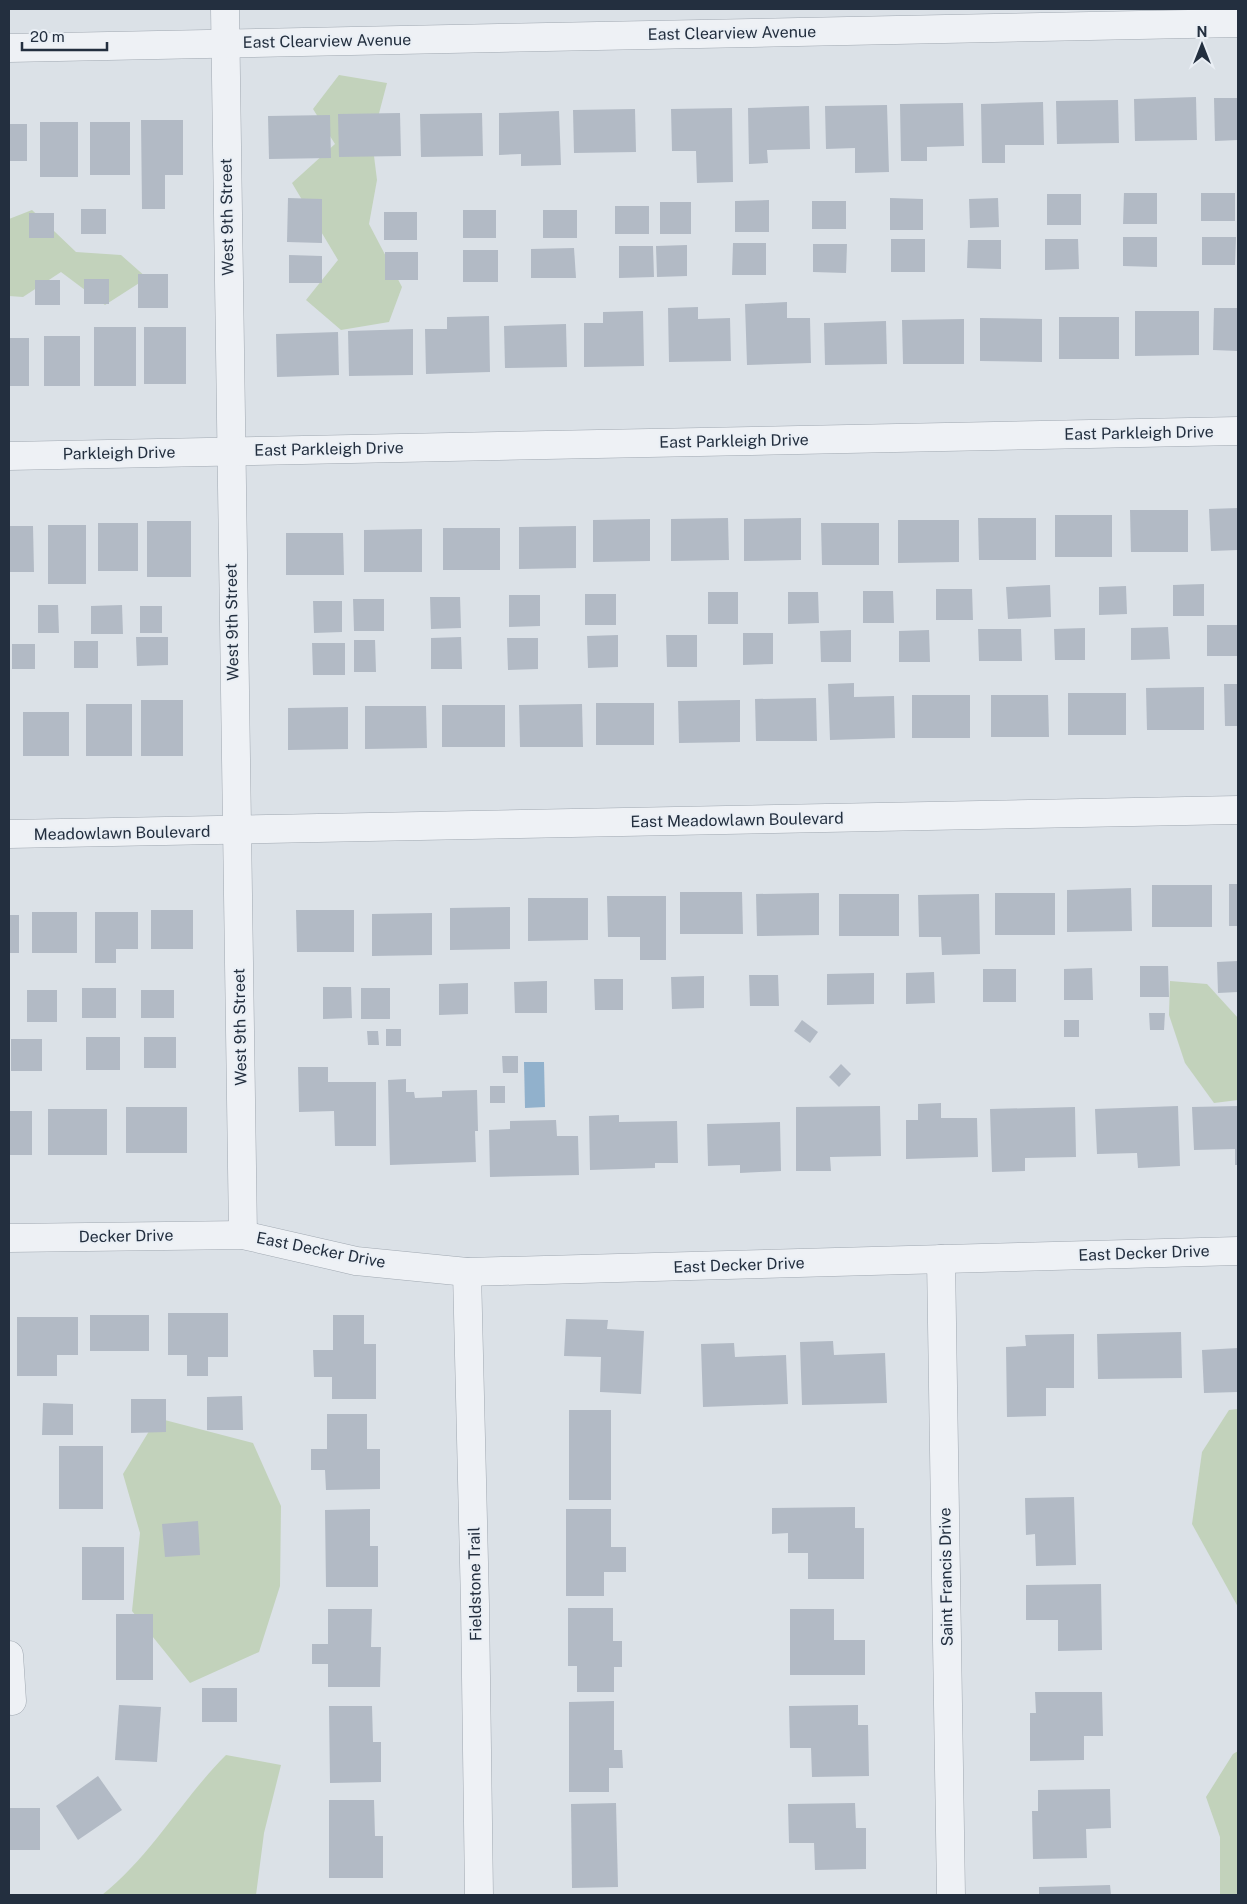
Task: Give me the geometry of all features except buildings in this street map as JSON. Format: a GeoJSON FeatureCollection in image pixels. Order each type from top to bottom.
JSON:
{"type":"FeatureCollection","features":[{"type":"Feature","properties":{"kind":"street","name":"West 9th Street"},"geometry":{"type":"LineString","coordinates":[[225,9],[242,1235]]}},
{"type":"Feature","properties":{"kind":"street","name":"East Clearview Avenue"},"geometry":{"type":"LineString","coordinates":[[9,48],[1238,23]]}},
{"type":"Feature","properties":{"kind":"street","name":"East Parkleigh Drive"},"geometry":{"type":"LineString","coordinates":[[230,451],[1238,431]]}},
{"type":"Feature","properties":{"kind":"street","name":"Parkleigh Drive"},"geometry":{"type":"LineString","coordinates":[[9,456],[230,451]]}},
{"type":"Feature","properties":{"kind":"street","name":"East Meadowlawn Boulevard"},"geometry":{"type":"LineString","coordinates":[[235,831],[1238,810]]}},
{"type":"Feature","properties":{"kind":"street","name":"Meadowlawn Boulevard"},"geometry":{"type":"LineString","coordinates":[[9,834],[235,831]]}},
{"type":"Feature","properties":{"kind":"street","name":"Decker Drive"},"geometry":{"type":"LineString","coordinates":[[9,1238],[242,1235]]}},
{"type":"Feature","properties":{"kind":"street","name":"East Decker Drive"},"geometry":{"type":"LineString","coordinates":[[242,1235],[356,1261],[467,1272],[1238,1251]]}},
{"type":"Feature","properties":{"kind":"street","name":"Saint Francis Drive"},"geometry":{"type":"LineString","coordinates":[[941,1259],[951,1895]]}},
{"type":"Feature","properties":{"kind":"street","name":"Fieldstone Trail"},"geometry":{"type":"LineString","coordinates":[[467,1272],[479,1895]]}},
{"type":"Feature","properties":{"kind":"street"},"geometry":{"type":"LineString","coordinates":[[9,1655],[12,1701]]}},
{"type":"Feature","properties":{"kind":"green space"},"geometry":{"type":"Polygon","coordinates":[[[339,75],[387,83],[372,140],[377,180],[369,224],[402,287],[389,322],[341,330],[306,300],[338,260],[292,183],[335,144],[313,109],[339,75]]]}},
{"type":"Feature","properties":{"kind":"green space"},"geometry":{"type":"Polygon","coordinates":[[[32,210],[76,252],[121,255],[147,278],[105,305],[61,272],[23,297],[9,296],[9,219],[32,210]]]}},
{"type":"Feature","properties":{"kind":"green space"},"geometry":{"type":"Polygon","coordinates":[[[1170,981],[1207,984],[1238,1018],[1238,1100],[1214,1103],[1185,1063],[1169,1015],[1170,981]]]}},
{"type":"Feature","properties":{"kind":"green space"},"geometry":{"type":"Polygon","coordinates":[[[1238,1409],[1238,1607],[1192,1524],[1202,1452],[1229,1410],[1238,1409]]]}},
{"type":"Feature","properties":{"kind":"green space"},"geometry":{"type":"Polygon","coordinates":[[[157,1418],[253,1443],[281,1506],[280,1586],[259,1652],[190,1683],[132,1611],[140,1533],[123,1474],[157,1418]]]}},
{"type":"Feature","properties":{"kind":"green space"},"geometry":{"type":"Polygon","coordinates":[[[1238,1751],[1238,1894],[1220,1895],[1220,1837],[1206,1797],[1233,1754],[1238,1751]]]}},
{"type":"Feature","properties":{"kind":"green space"},"geometry":{"type":"Polygon","coordinates":[[[226,1755],[281,1765],[264,1833],[256,1895],[102,1895],[136,1863],[226,1755]]]}},
{"type":"Feature","properties":{"kind":"water"},"geometry":{"type":"Polygon","coordinates":[[[524,1062],[544,1062],[545,1107],[525,1108],[524,1062]]]}}]}
